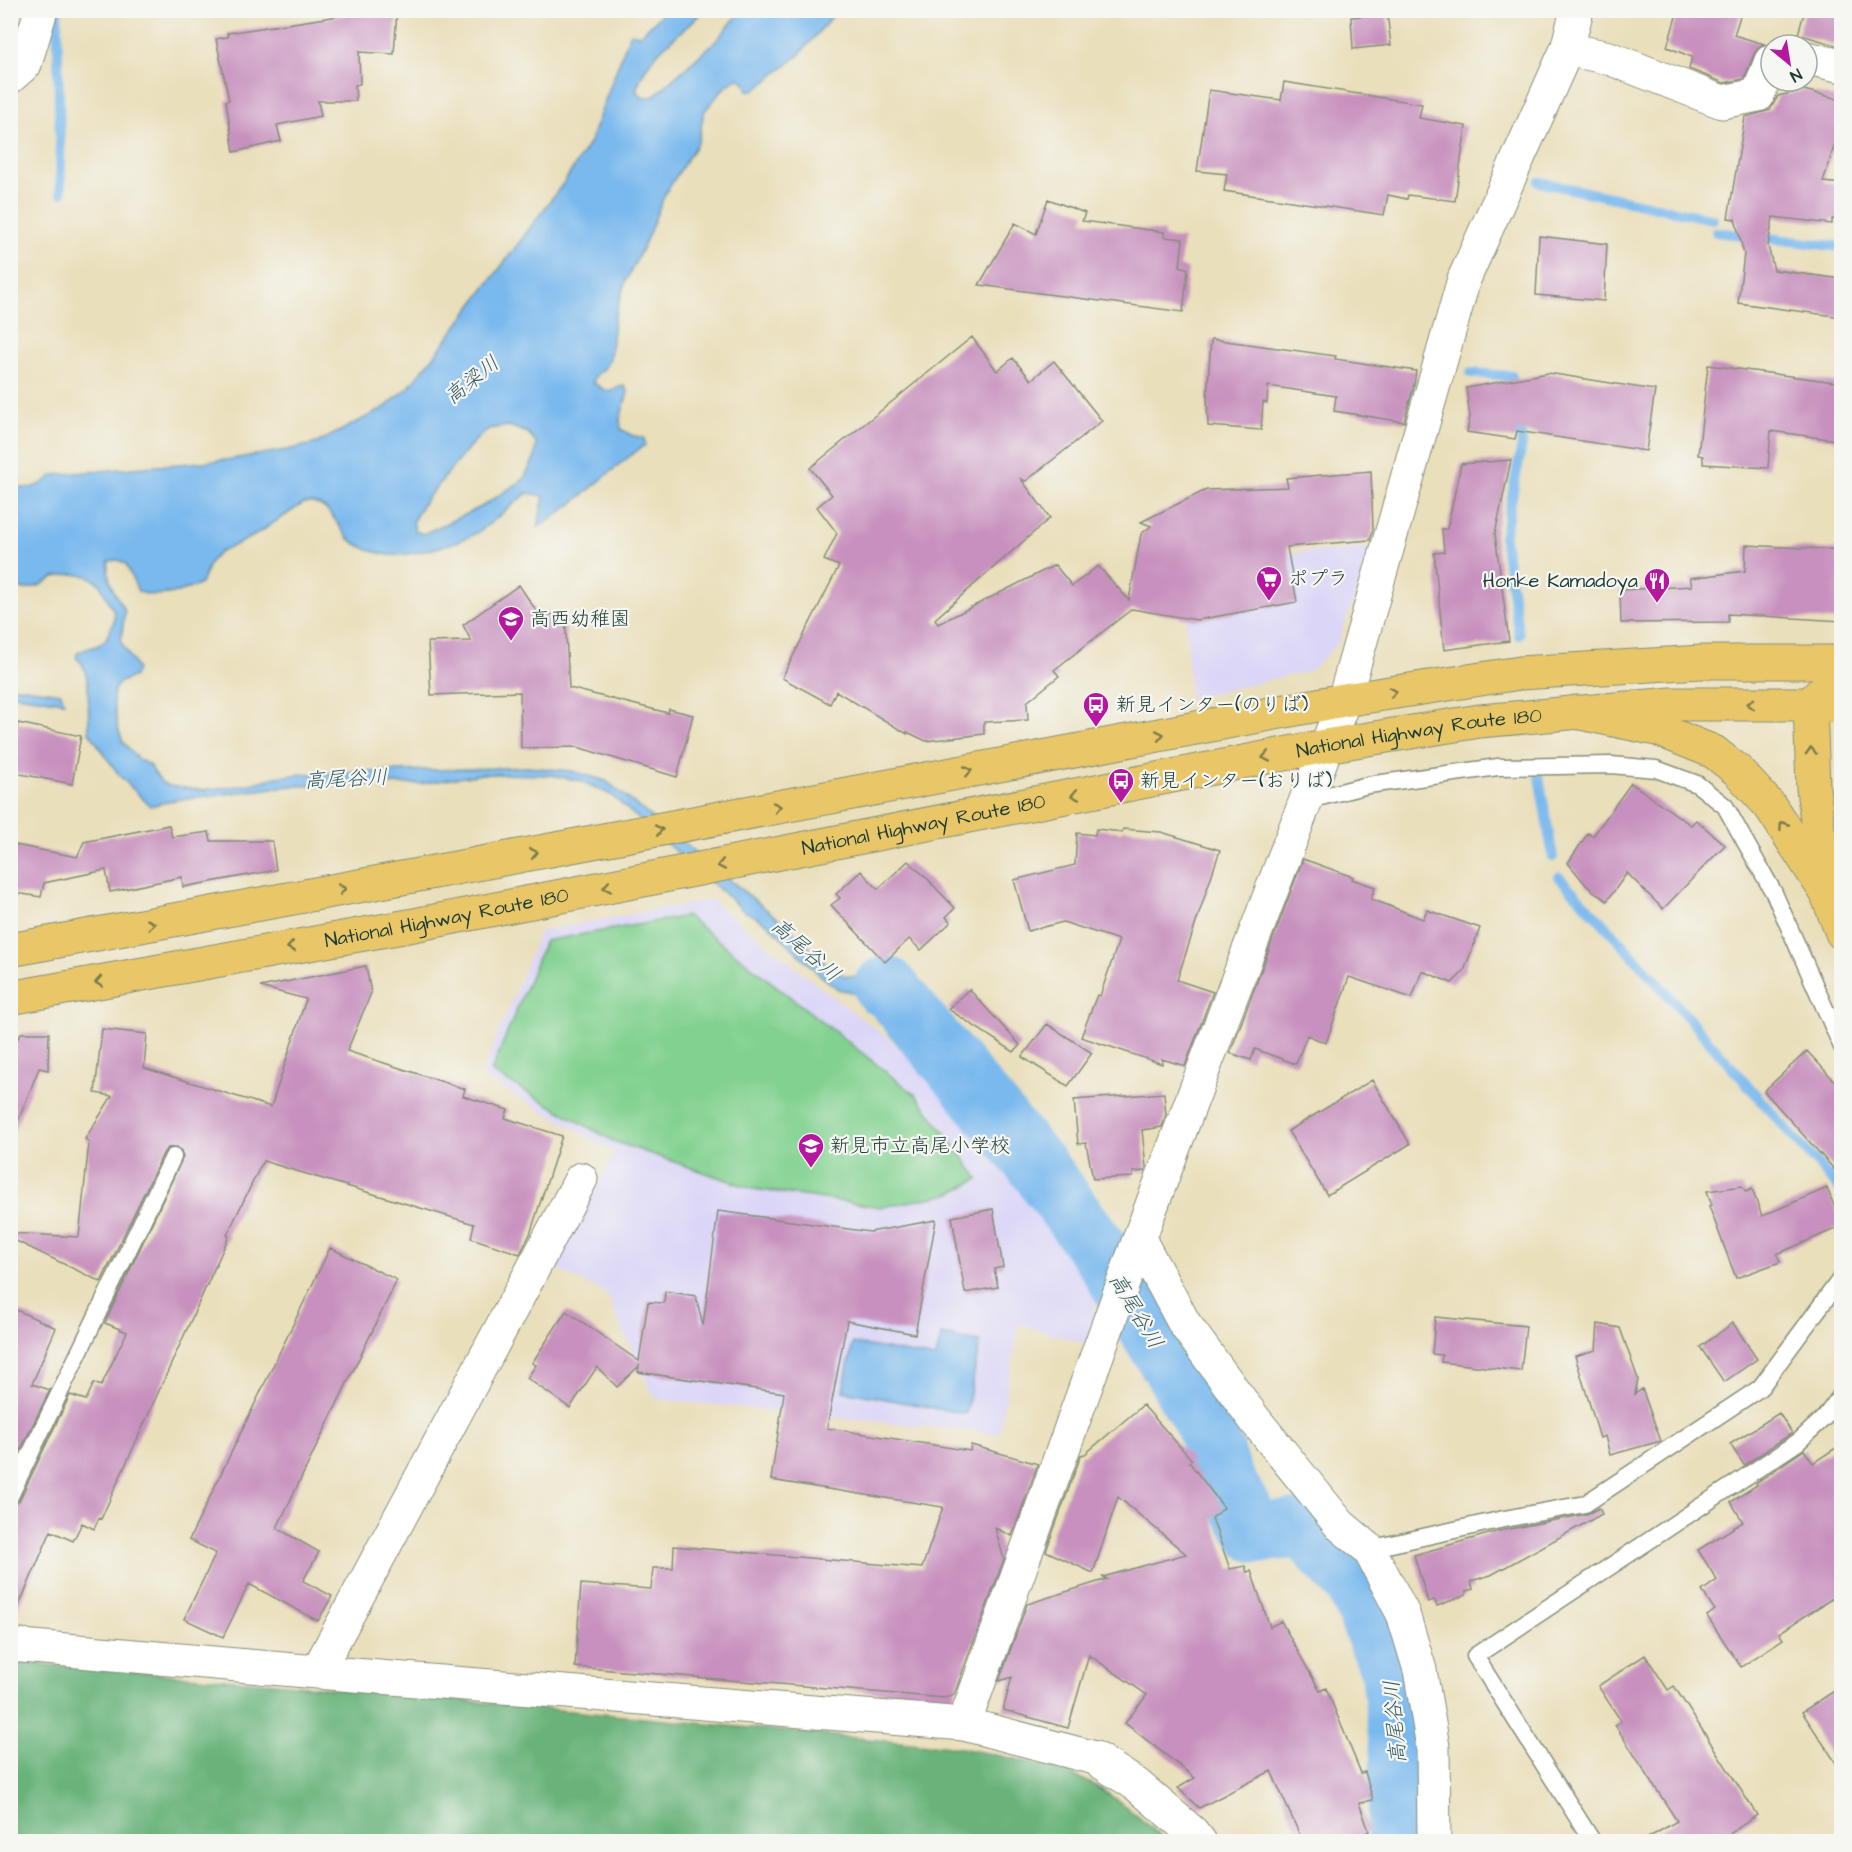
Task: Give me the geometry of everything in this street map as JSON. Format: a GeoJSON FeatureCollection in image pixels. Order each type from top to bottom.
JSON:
{"type":"FeatureCollection","features":[{"type":"Feature","properties":{"kind":"highway"},"geometry":{"type":"LineString","coordinates":[[10,950],[1344,700],[1520,673],[1701,662],[1842,662]]}},
{"type":"Feature","properties":{"kind":"highway"},"geometry":{"type":"LineString","coordinates":[[1826,892],[1813,788],[1810,704],[1842,672]]}},
{"type":"Feature","properties":{"kind":"highway","name":"National Highway Route 180"},"geometry":{"type":"LineString","coordinates":[[10,998],[414,925],[1325,746],[1480,721],[1672,704],[1842,706]]}},
{"type":"Feature","properties":{"kind":"highway"},"geometry":{"type":"LineString","coordinates":[[1576,712],[1657,729],[1714,752],[1738,771],[1770,806],[1826,892],[1842,933]]}},
{"type":"Feature","properties":{"kind":"street"},"geometry":{"type":"LineString","coordinates":[[10,77],[25,64],[41,10]]}},
{"type":"Feature","properties":{"kind":"street"},"geometry":{"type":"LineString","coordinates":[[964,1724],[1135,1251],[1344,700],[1464,279],[1567,49],[1577,10]]}},
{"type":"Feature","properties":{"kind":"street"},"geometry":{"type":"LineString","coordinates":[[1567,49],[1609,58],[1722,102],[1758,95],[1759,92]]}},
{"type":"Feature","properties":{"kind":"street"},"geometry":{"type":"LineString","coordinates":[[1819,61],[1842,66]]}},
{"type":"Feature","properties":{"kind":"street"},"geometry":{"type":"LineString","coordinates":[[317,1672],[580,1179]]}},
{"type":"Feature","properties":{"kind":"street"},"geometry":{"type":"LineString","coordinates":[[1135,1251],[1255,1420],[1340,1525],[1369,1549],[1403,1614],[1420,1670],[1433,1747],[1434,1842]]}},
{"type":"Feature","properties":{"kind":"street"},"geometry":{"type":"LineString","coordinates":[[10,1645],[964,1724],[1095,1758],[1137,1785],[1192,1832],[1200,1842]]}},
{"type":"Feature","properties":{"kind":"lane"},"geometry":{"type":"LineString","coordinates":[[1304,801],[1368,785],[1498,767],[1611,765],[1656,769],[1697,784],[1725,806],[1774,893],[1842,1047]]}},
{"type":"Feature","properties":{"kind":"lane"},"geometry":{"type":"LineString","coordinates":[[10,1496],[173,1157]]}},
{"type":"Feature","properties":{"kind":"lane"},"geometry":{"type":"LineString","coordinates":[[1369,1549],[1504,1519],[1586,1504],[1760,1388],[1842,1277]]}},
{"type":"Feature","properties":{"kind":"lane"},"geometry":{"type":"LineString","coordinates":[[1593,1842],[1475,1656],[1798,1442],[1825,1417],[1842,1394]]}},
{"type":"Feature","properties":{"kind":"shaded area","name":"ポプラ"},"geometry":{"type":"Polygon","coordinates":[[[1373,548],[1337,645],[1310,671],[1190,698],[1183,559],[1373,548]]]}},
{"type":"Feature","properties":{"kind":"shaded area","name":"新見市立高尾小学校"},"geometry":{"type":"Polygon","coordinates":[[[711,900],[893,1042],[1032,1187],[1101,1284],[1086,1344],[1019,1324],[999,1434],[656,1399],[606,1293],[555,1268],[615,1152],[481,1076],[540,931],[711,900]]]}},
{"type":"Feature","properties":{"kind":"green space"},"geometry":{"type":"Polygon","coordinates":[[[687,916],[917,1096],[979,1179],[949,1194],[882,1207],[753,1189],[613,1141],[491,1072],[545,941],[687,916]]]}},
{"type":"Feature","properties":{"kind":"green space"},"geometry":{"type":"Polygon","coordinates":[[[10,1662],[285,1684],[962,1748],[1045,1766],[1077,1777],[1112,1797],[1166,1841],[11,1841],[10,1662]]]}},
{"type":"Feature","properties":{"kind":"water","name":"高梁川"},"geometry":{"type":"Polygon","coordinates":[[[665,11],[703,11],[649,64],[636,90],[641,97],[646,98],[654,96],[717,40],[741,11],[837,11],[798,56],[754,91],[748,90],[744,81],[737,78],[722,90],[704,112],[698,142],[665,194],[645,243],[625,283],[614,319],[610,359],[603,370],[596,375],[593,383],[607,391],[624,386],[628,392],[620,419],[621,429],[631,435],[644,438],[645,445],[566,508],[538,527],[544,496],[528,493],[473,535],[423,551],[389,555],[371,551],[353,542],[324,508],[318,504],[304,503],[252,537],[220,552],[210,562],[201,584],[186,590],[161,595],[145,594],[138,591],[126,564],[118,560],[109,561],[110,581],[125,610],[121,642],[137,669],[134,676],[119,683],[114,690],[113,700],[118,728],[123,742],[138,759],[149,765],[161,782],[169,786],[203,790],[247,785],[276,777],[303,774],[528,767],[572,771],[606,781],[791,929],[833,971],[846,976],[865,977],[888,974],[942,1037],[928,1057],[889,1004],[876,997],[838,989],[820,975],[767,923],[744,911],[611,795],[581,781],[551,775],[483,774],[420,784],[291,786],[175,800],[150,806],[119,775],[89,732],[88,682],[83,665],[76,657],[78,652],[99,645],[106,639],[114,621],[114,612],[100,584],[88,576],[72,574],[54,577],[41,585],[28,589],[11,589],[10,486],[33,487],[53,475],[225,460],[317,443],[384,408],[408,388],[565,181],[589,144],[630,33],[640,35],[665,11]],[[509,426],[488,429],[471,445],[424,502],[413,521],[415,531],[423,534],[481,507],[523,480],[535,457],[536,443],[528,433],[509,426]]]}},
{"type":"Feature","properties":{"kind":"water"},"geometry":{"type":"Polygon","coordinates":[[[10,686],[61,693],[64,702],[11,694],[10,686]]]}},
{"type":"Feature","properties":{"kind":"water"},"geometry":{"type":"Polygon","coordinates":[[[941,1335],[980,1342],[966,1414],[843,1391],[853,1343],[936,1358],[941,1335]]]}},
{"type":"Feature","properties":{"kind":"building"},"geometry":{"type":"Polygon","coordinates":[[[345,10],[397,10],[394,54],[359,52],[360,84],[355,85],[356,101],[318,101],[321,116],[277,125],[281,141],[234,152],[226,101],[229,100],[216,39],[228,37],[227,33],[345,15],[345,10]]]}},
{"type":"Feature","properties":{"kind":"building"},"geometry":{"type":"Polygon","coordinates":[[[1678,10],[1742,10],[1734,35],[1759,42],[1744,79],[1724,83],[1689,69],[1692,57],[1667,47],[1678,10]]]}},
{"type":"Feature","properties":{"kind":"building"},"geometry":{"type":"Polygon","coordinates":[[[1805,10],[1842,10],[1842,47],[1819,40],[1819,33],[1798,33],[1805,10]]]}},
{"type":"Feature","properties":{"kind":"building"},"geometry":{"type":"Polygon","coordinates":[[[1387,13],[1391,45],[1353,49],[1351,17],[1387,13]]]}},
{"type":"Feature","properties":{"kind":"building"},"geometry":{"type":"Polygon","coordinates":[[[1284,82],[1422,104],[1419,118],[1466,126],[1455,201],[1408,195],[1407,199],[1388,195],[1384,215],[1224,191],[1227,174],[1197,171],[1209,90],[1281,100],[1284,82]]]}},
{"type":"Feature","properties":{"kind":"building"},"geometry":{"type":"Polygon","coordinates":[[[1791,93],[1815,93],[1842,100],[1842,121],[1823,182],[1842,184],[1842,220],[1832,219],[1832,224],[1773,217],[1768,246],[1774,270],[1842,279],[1842,317],[1738,303],[1744,254],[1735,219],[1728,218],[1745,117],[1770,110],[1778,96],[1791,93]]]}},
{"type":"Feature","properties":{"kind":"building"},"geometry":{"type":"Polygon","coordinates":[[[1048,199],[1085,213],[1082,221],[1164,232],[1164,237],[1183,239],[1180,266],[1188,269],[1183,312],[979,285],[1015,223],[1036,234],[1048,199]]]}},
{"type":"Feature","properties":{"kind":"building"},"geometry":{"type":"Polygon","coordinates":[[[1539,236],[1607,244],[1604,301],[1536,295],[1539,236]]]}},
{"type":"Feature","properties":{"kind":"building"},"geometry":{"type":"Polygon","coordinates":[[[972,337],[997,371],[1013,358],[1031,380],[1054,361],[1102,421],[1026,481],[1021,479],[1050,518],[935,619],[938,624],[1055,565],[1072,586],[1098,566],[1129,600],[1141,534],[1151,526],[1141,522],[1206,490],[1288,487],[1286,478],[1371,471],[1373,529],[1370,540],[1287,547],[1297,602],[1197,620],[1132,609],[1054,670],[1059,676],[1027,702],[1028,720],[984,722],[984,734],[926,741],[907,732],[907,734],[836,691],[830,704],[782,678],[839,566],[824,560],[837,533],[817,507],[832,495],[810,468],[972,337]]]}},
{"type":"Feature","properties":{"kind":"building"},"geometry":{"type":"Polygon","coordinates":[[[1211,339],[1336,356],[1335,359],[1416,371],[1404,422],[1334,411],[1336,396],[1268,386],[1267,403],[1263,402],[1261,430],[1208,426],[1207,398],[1211,339]]]}},
{"type":"Feature","properties":{"kind":"building"},"geometry":{"type":"Polygon","coordinates":[[[1708,365],[1842,383],[1842,441],[1771,431],[1768,468],[1703,464],[1703,456],[1698,455],[1708,365]]]}},
{"type":"Feature","properties":{"kind":"building"},"geometry":{"type":"Polygon","coordinates":[[[1548,373],[1655,390],[1646,451],[1517,431],[1515,439],[1467,432],[1470,417],[1466,388],[1548,373]]]}},
{"type":"Feature","properties":{"kind":"building"},"geometry":{"type":"Polygon","coordinates":[[[1511,460],[1495,534],[1509,641],[1444,650],[1434,553],[1444,552],[1442,529],[1447,529],[1461,464],[1511,460]]]}},
{"type":"Feature","properties":{"kind":"building"},"geometry":{"type":"Polygon","coordinates":[[[1746,545],[1842,550],[1842,621],[1728,614],[1728,622],[1621,623],[1620,590],[1692,586],[1690,578],[1745,571],[1746,545]]]}},
{"type":"Feature","properties":{"kind":"building"},"geometry":{"type":"Polygon","coordinates":[[[519,585],[539,615],[565,614],[569,688],[668,713],[669,709],[693,715],[677,777],[577,747],[521,748],[520,692],[431,695],[428,642],[471,641],[463,625],[519,585]]]}},
{"type":"Feature","properties":{"kind":"building"},"geometry":{"type":"Polygon","coordinates":[[[18,723],[81,736],[72,784],[10,772],[18,723]]]}},
{"type":"Feature","properties":{"kind":"building"},"geometry":{"type":"Polygon","coordinates":[[[1631,783],[1691,825],[1696,820],[1725,845],[1663,909],[1627,873],[1607,901],[1587,886],[1568,863],[1588,833],[1593,836],[1631,783]]]}},
{"type":"Feature","properties":{"kind":"building"},"geometry":{"type":"Polygon","coordinates":[[[169,825],[172,837],[209,832],[211,841],[272,841],[276,870],[183,887],[182,877],[110,892],[106,870],[44,883],[41,897],[10,892],[10,844],[77,857],[84,842],[169,825]]]}},
{"type":"Feature","properties":{"kind":"building"},"geometry":{"type":"Polygon","coordinates":[[[1096,829],[1161,832],[1220,850],[1177,980],[1213,992],[1185,1066],[1162,1059],[1162,1064],[1081,1037],[1097,995],[1100,996],[1119,940],[1063,922],[1028,931],[1014,880],[1075,865],[1077,833],[1095,835],[1096,829]]]}},
{"type":"Feature","properties":{"kind":"building"},"geometry":{"type":"Polygon","coordinates":[[[1303,859],[1375,887],[1371,899],[1423,919],[1427,910],[1480,928],[1464,971],[1452,983],[1422,971],[1412,998],[1349,977],[1326,1043],[1307,1035],[1296,1064],[1255,1049],[1251,1060],[1230,1053],[1303,859]]]}},
{"type":"Feature","properties":{"kind":"building"},"geometry":{"type":"Polygon","coordinates":[[[908,861],[955,908],[946,917],[951,922],[921,950],[909,939],[885,962],[831,905],[840,898],[836,894],[861,871],[878,889],[908,861]]]}},
{"type":"Feature","properties":{"kind":"building"},"geometry":{"type":"Polygon","coordinates":[[[366,966],[371,993],[347,1051],[465,1089],[463,1096],[508,1110],[505,1118],[562,1136],[530,1234],[520,1254],[471,1238],[474,1224],[263,1161],[227,1235],[229,1236],[101,1519],[99,1518],[94,1529],[82,1523],[73,1541],[51,1531],[10,1626],[10,1506],[19,1501],[70,1395],[86,1400],[94,1383],[101,1386],[127,1332],[105,1323],[183,1157],[177,1147],[168,1148],[164,1152],[101,1282],[10,1238],[10,1233],[79,1237],[89,1142],[85,1139],[112,1096],[95,1093],[102,1029],[147,1034],[144,1068],[271,1107],[306,999],[260,987],[366,966]]]}},
{"type":"Feature","properties":{"kind":"building"},"geometry":{"type":"Polygon","coordinates":[[[969,989],[1020,1045],[1014,1052],[948,1009],[969,989]]]}},
{"type":"Feature","properties":{"kind":"building"},"geometry":{"type":"Polygon","coordinates":[[[1047,1024],[1092,1053],[1068,1086],[1022,1057],[1047,1024]]]}},
{"type":"Feature","properties":{"kind":"building"},"geometry":{"type":"Polygon","coordinates":[[[21,1033],[49,1033],[48,1070],[39,1068],[12,1136],[10,1040],[17,1040],[21,1033]]]}},
{"type":"Feature","properties":{"kind":"building"},"geometry":{"type":"Polygon","coordinates":[[[1807,1051],[1842,1089],[1842,1178],[1764,1091],[1807,1051]]]}},
{"type":"Feature","properties":{"kind":"building"},"geometry":{"type":"Polygon","coordinates":[[[1372,1080],[1410,1144],[1327,1195],[1288,1131],[1372,1080]]]}},
{"type":"Feature","properties":{"kind":"building"},"geometry":{"type":"Polygon","coordinates":[[[1164,1093],[1166,1115],[1162,1127],[1142,1130],[1145,1171],[1133,1172],[1133,1177],[1093,1179],[1086,1143],[1078,1144],[1074,1100],[1164,1093]]]}},
{"type":"Feature","properties":{"kind":"building"},"geometry":{"type":"Polygon","coordinates":[[[1742,1186],[1746,1192],[1752,1189],[1762,1216],[1827,1188],[1842,1226],[1777,1254],[1780,1262],[1736,1278],[1709,1206],[1712,1205],[1707,1191],[1742,1186]]]}},
{"type":"Feature","properties":{"kind":"building"},"geometry":{"type":"Polygon","coordinates":[[[993,1209],[1003,1267],[994,1269],[998,1287],[965,1293],[952,1217],[993,1209]]]}},
{"type":"Feature","properties":{"kind":"building"},"geometry":{"type":"Polygon","coordinates":[[[718,1211],[870,1232],[936,1220],[915,1334],[847,1321],[827,1428],[970,1451],[971,1445],[1038,1464],[1012,1536],[995,1528],[1004,1559],[954,1695],[944,1698],[575,1667],[581,1584],[651,1589],[653,1568],[673,1568],[674,1546],[922,1568],[943,1507],[771,1480],[784,1393],[638,1372],[639,1366],[617,1387],[597,1367],[570,1408],[527,1378],[536,1365],[532,1363],[566,1311],[639,1361],[648,1302],[664,1303],[665,1291],[696,1296],[703,1326],[718,1211]]]}},
{"type":"Feature","properties":{"kind":"building"},"geometry":{"type":"Polygon","coordinates":[[[330,1248],[397,1280],[277,1528],[319,1552],[303,1581],[332,1596],[318,1621],[249,1584],[223,1637],[184,1619],[216,1553],[189,1540],[330,1248]]]}},
{"type":"Feature","properties":{"kind":"building"},"geometry":{"type":"Polygon","coordinates":[[[10,1307],[56,1328],[32,1384],[50,1390],[10,1471],[10,1307]]]}},
{"type":"Feature","properties":{"kind":"building"},"geometry":{"type":"Polygon","coordinates":[[[1435,1317],[1526,1326],[1521,1371],[1441,1362],[1442,1355],[1432,1354],[1435,1317]]]}},
{"type":"Feature","properties":{"kind":"building"},"geometry":{"type":"Polygon","coordinates":[[[1733,1323],[1757,1359],[1724,1382],[1700,1347],[1733,1323]]]}},
{"type":"Feature","properties":{"kind":"building"},"geometry":{"type":"Polygon","coordinates":[[[1598,1324],[1620,1328],[1638,1379],[1635,1394],[1642,1389],[1661,1441],[1610,1455],[1605,1436],[1600,1438],[1575,1356],[1596,1350],[1598,1324]]]}},
{"type":"Feature","properties":{"kind":"building"},"geometry":{"type":"Polygon","coordinates":[[[1143,1405],[1192,1460],[1189,1462],[1224,1508],[1212,1518],[1230,1569],[1245,1566],[1247,1572],[1251,1571],[1270,1627],[1281,1621],[1320,1691],[1326,1688],[1361,1773],[1365,1772],[1373,1800],[1359,1803],[1369,1831],[1351,1842],[1303,1842],[1271,1771],[1199,1808],[1178,1788],[1195,1778],[1125,1723],[1147,1695],[1089,1655],[1068,1728],[1003,1710],[1012,1677],[999,1681],[1027,1604],[1107,1579],[1103,1577],[1186,1554],[1118,1497],[1093,1573],[1046,1551],[1081,1455],[1143,1405]]]}},
{"type":"Feature","properties":{"kind":"building"},"geometry":{"type":"Polygon","coordinates":[[[1779,1413],[1792,1433],[1744,1465],[1730,1444],[1779,1413]]]}},
{"type":"Feature","properties":{"kind":"building"},"geometry":{"type":"Polygon","coordinates":[[[1842,1444],[1842,1592],[1779,1633],[1783,1639],[1741,1667],[1707,1616],[1715,1610],[1702,1591],[1717,1580],[1698,1550],[1743,1522],[1731,1502],[1757,1485],[1756,1483],[1804,1450],[1813,1463],[1842,1444]]]}},
{"type":"Feature","properties":{"kind":"building"},"geometry":{"type":"Polygon","coordinates":[[[1599,1508],[1602,1514],[1491,1575],[1471,1581],[1473,1589],[1466,1591],[1466,1595],[1437,1606],[1434,1600],[1428,1602],[1414,1555],[1499,1531],[1587,1514],[1599,1508]]]}},
{"type":"Feature","properties":{"kind":"building"},"geometry":{"type":"Polygon","coordinates":[[[1645,1655],[1668,1690],[1674,1686],[1757,1815],[1718,1842],[1641,1842],[1677,1821],[1615,1725],[1621,1721],[1598,1686],[1645,1655]]]}},
{"type":"Feature","properties":{"kind":"building"},"geometry":{"type":"Polygon","coordinates":[[[1842,1686],[1842,1772],[1802,1712],[1842,1686]]]}},
{"type":"Feature","properties":{"kind":"waterway"},"geometry":{"type":"LineString","coordinates":[[57,10],[61,193]]}},
{"type":"Feature","properties":{"kind":"waterway"},"geometry":{"type":"LineString","coordinates":[[1539,182],[1713,219]]}},
{"type":"Feature","properties":{"kind":"waterway"},"geometry":{"type":"LineString","coordinates":[[1716,232],[1842,247]]}},
{"type":"Feature","properties":{"kind":"waterway"},"geometry":{"type":"LineString","coordinates":[[1471,373],[1512,376],[1515,393]]}},
{"type":"Feature","properties":{"kind":"waterway"},"geometry":{"type":"LineString","coordinates":[[1519,420],[1522,445],[1504,538],[1519,635]]}},
{"type":"Feature","properties":{"kind":"waterway"},"geometry":{"type":"LineString","coordinates":[[1539,777],[1553,857]]}},
{"type":"Feature","properties":{"kind":"waterway"},"geometry":{"type":"LineString","coordinates":[[1559,877],[1631,954],[1842,1191]]}},
{"type":"Feature","properties":{"kind":"waterway","name":"高尾谷川"},"geometry":{"type":"LineString","coordinates":[[883,987],[888,987],[1038,1167],[1104,1257],[1207,1428],[1223,1477],[1256,1533],[1304,1528],[1355,1584],[1391,1671],[1400,1754],[1397,1842]]}},
{"type":"Feature","properties":{"kind":"place","name":"ポプラ"},"geometry":{"type":"Point","coordinates":[1269,602]}},
{"type":"Feature","properties":{"kind":"place","name":"Honke Kamadoya"},"geometry":{"type":"Point","coordinates":[1657,604]}},
{"type":"Feature","properties":{"kind":"place","name":"高西幼稚園"},"geometry":{"type":"Point","coordinates":[511,642]}},
{"type":"Feature","properties":{"kind":"place","name":"新見インター(のりば)"},"geometry":{"type":"Point","coordinates":[1096,728]}},
{"type":"Feature","properties":{"kind":"place","name":"新見インター(おりば)"},"geometry":{"type":"Point","coordinates":[1121,804]}},
{"type":"Feature","properties":{"kind":"place","name":"新見市立高尾小学校"},"geometry":{"type":"Point","coordinates":[811,1169]}}]}
